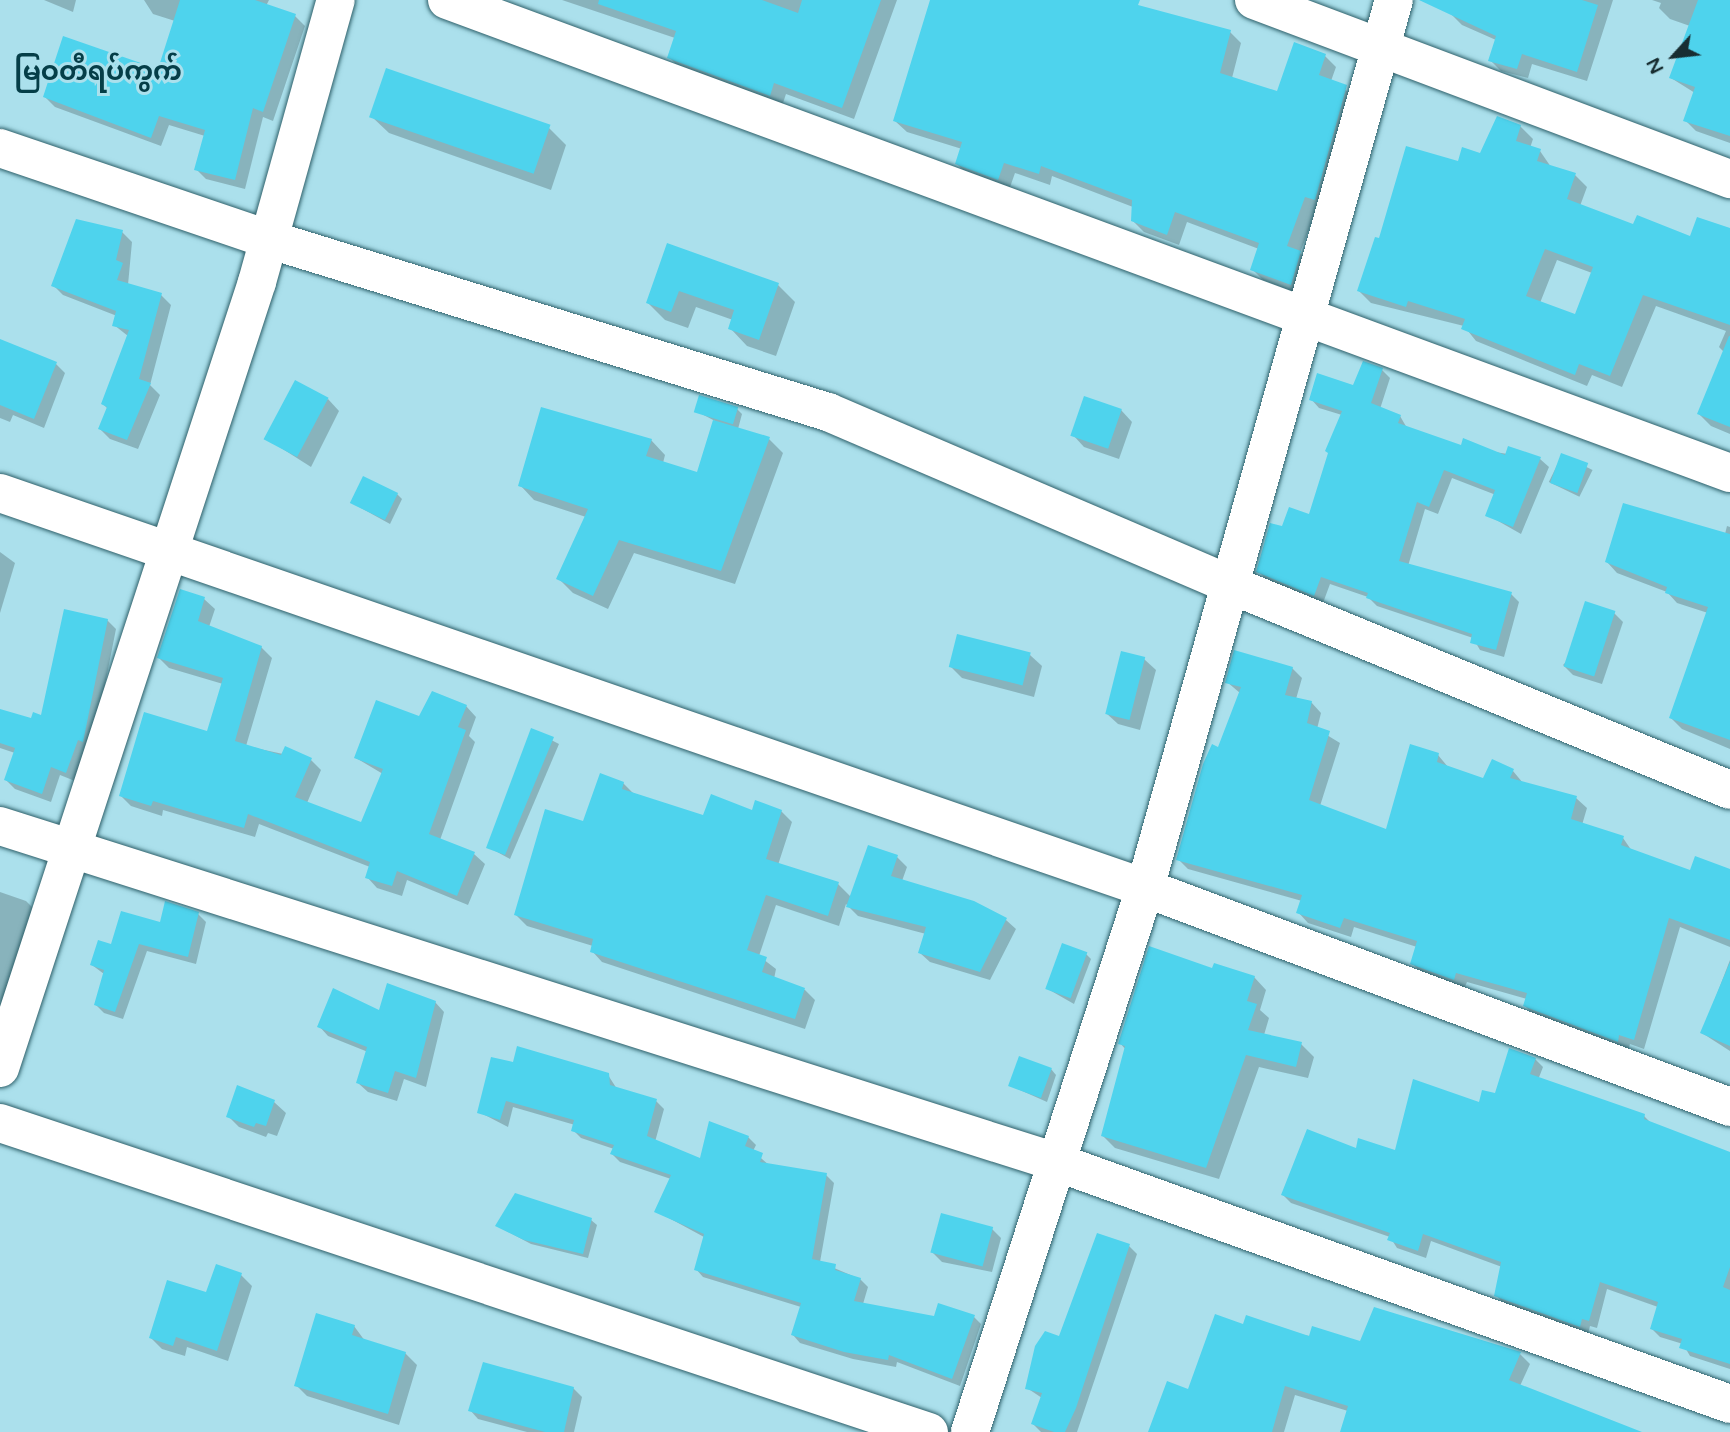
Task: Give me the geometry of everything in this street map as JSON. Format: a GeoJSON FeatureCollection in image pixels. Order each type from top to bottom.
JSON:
{"type":"FeatureCollection","features":[{"type":"Feature","properties":{"kind":"street"},"geometry":{"type":"LineString","coordinates":[[0,1068],[170,555],[268,239],[336,0]]}},
{"type":"Feature","properties":{"kind":"street"},"geometry":{"type":"LineString","coordinates":[[447,0],[1730,473]]}},
{"type":"Feature","properties":{"kind":"street"},"geometry":{"type":"LineString","coordinates":[[1254,0],[1730,179]]}},
{"type":"Feature","properties":{"kind":"street"},"geometry":{"type":"LineString","coordinates":[[970,1432],[1145,888],[1394,0]]}},
{"type":"Feature","properties":{"kind":"street"},"geometry":{"type":"LineString","coordinates":[[0,148],[268,239],[828,412],[1231,585],[1730,790]]}},
{"type":"Feature","properties":{"kind":"street"},"geometry":{"type":"LineString","coordinates":[[0,493],[170,555],[1145,888],[1730,1107]]}},
{"type":"Feature","properties":{"kind":"street"},"geometry":{"type":"LineString","coordinates":[[0,826],[1056,1162],[1730,1404]]}},
{"type":"Feature","properties":{"kind":"street"},"geometry":{"type":"LineString","coordinates":[[0,1123],[929,1432]]}},
{"type":"Feature","properties":{"kind":"building"},"geometry":{"type":"Polygon","coordinates":[[[180,0],[255,0],[296,14],[263,112],[253,108],[235,180],[194,170],[205,130],[159,116],[151,138],[43,97],[63,36],[158,69],[180,0]]]}},
{"type":"Feature","properties":{"kind":"building"},"geometry":{"type":"Polygon","coordinates":[[[599,0],[762,0],[798,13],[802,0],[881,0],[842,108],[774,83],[770,96],[667,58],[676,31],[598,4],[599,0]]]}},
{"type":"Feature","properties":{"kind":"building"},"geometry":{"type":"Polygon","coordinates":[[[930,0],[1140,0],[1138,5],[1231,30],[1220,73],[1277,91],[1294,42],[1326,54],[1319,75],[1347,85],[1315,200],[1305,197],[1287,246],[1301,251],[1291,285],[1250,270],[1259,243],[1175,212],[1167,235],[1131,221],[1132,200],[1041,166],[1039,174],[1004,163],[998,180],[955,164],[962,142],[893,121],[930,0]]]}},
{"type":"Feature","properties":{"kind":"building"},"geometry":{"type":"Polygon","coordinates":[[[1419,0],[1582,0],[1598,5],[1577,72],[1522,54],[1517,69],[1488,61],[1496,36],[1419,0]]]}},
{"type":"Feature","properties":{"kind":"building"},"geometry":{"type":"Polygon","coordinates":[[[1698,0],[1730,0],[1730,136],[1683,121],[1695,87],[1669,78],[1698,0]]]}},
{"type":"Feature","properties":{"kind":"building"},"geometry":{"type":"Polygon","coordinates":[[[386,68],[551,125],[534,174],[369,117],[386,68]]]}},
{"type":"Feature","properties":{"kind":"building"},"geometry":{"type":"Polygon","coordinates":[[[1497,116],[1521,125],[1516,141],[1541,149],[1537,161],[1576,173],[1567,199],[1633,224],[1637,215],[1690,236],[1697,217],[1730,228],[1730,325],[1643,295],[1610,376],[1579,364],[1575,375],[1461,329],[1465,319],[1408,301],[1406,307],[1357,291],[1375,237],[1379,238],[1406,146],[1458,161],[1462,147],[1480,153],[1497,116]],[[1545,249],[1526,296],[1575,314],[1593,267],[1545,249]]]}},
{"type":"Feature","properties":{"kind":"building"},"geometry":{"type":"Polygon","coordinates":[[[76,219],[123,230],[116,260],[123,263],[117,280],[162,293],[139,379],[151,383],[127,440],[98,429],[107,407],[101,404],[129,330],[112,326],[116,311],[51,286],[76,219]]]}},
{"type":"Feature","properties":{"kind":"building"},"geometry":{"type":"Polygon","coordinates":[[[667,243],[779,283],[759,340],[728,329],[734,310],[679,291],[671,312],[646,303],[667,243]]]}},
{"type":"Feature","properties":{"kind":"building"},"geometry":{"type":"Polygon","coordinates":[[[1730,336],[1730,427],[1697,414],[1730,336]]]}},
{"type":"Feature","properties":{"kind":"building"},"geometry":{"type":"Polygon","coordinates":[[[0,339],[57,362],[34,419],[0,405],[0,339]]]}},
{"type":"Feature","properties":{"kind":"building"},"geometry":{"type":"Polygon","coordinates":[[[1363,361],[1383,368],[1371,403],[1401,415],[1398,423],[1461,445],[1463,438],[1505,455],[1508,446],[1541,457],[1513,527],[1485,516],[1495,490],[1444,470],[1429,507],[1417,502],[1399,561],[1512,592],[1496,650],[1470,643],[1472,634],[1366,598],[1368,593],[1321,577],[1314,596],[1256,572],[1270,523],[1282,526],[1289,507],[1309,514],[1328,453],[1325,451],[1342,411],[1309,400],[1317,373],[1353,385],[1363,361]]]}},
{"type":"Feature","properties":{"kind":"building"},"geometry":{"type":"Polygon","coordinates":[[[295,380],[329,398],[297,457],[264,439],[295,380]]]}},
{"type":"Feature","properties":{"kind":"building"},"geometry":{"type":"Polygon","coordinates":[[[699,395],[738,407],[733,424],[694,412],[699,395]]]}},
{"type":"Feature","properties":{"kind":"building"},"geometry":{"type":"Polygon","coordinates":[[[1084,396],[1122,409],[1108,449],[1070,436],[1084,396]]]}},
{"type":"Feature","properties":{"kind":"building"},"geometry":{"type":"Polygon","coordinates":[[[541,407],[652,439],[646,456],[697,472],[713,420],[770,437],[721,571],[619,540],[593,596],[556,579],[588,509],[518,486],[541,407]]]}},
{"type":"Feature","properties":{"kind":"building"},"geometry":{"type":"Polygon","coordinates":[[[1561,453],[1588,463],[1577,493],[1550,483],[1561,453]]]}},
{"type":"Feature","properties":{"kind":"building"},"geometry":{"type":"Polygon","coordinates":[[[363,476],[398,493],[385,520],[350,503],[363,476]]]}},
{"type":"Feature","properties":{"kind":"building"},"geometry":{"type":"Polygon","coordinates":[[[1623,503],[1730,534],[1730,740],[1669,718],[1708,607],[1665,593],[1667,587],[1605,562],[1623,503]]]}},
{"type":"Feature","properties":{"kind":"building"},"geometry":{"type":"Polygon","coordinates":[[[180,589],[205,597],[198,621],[262,646],[235,741],[281,755],[285,746],[312,758],[295,797],[361,822],[383,769],[354,758],[376,700],[419,716],[432,691],[467,705],[458,727],[466,730],[429,834],[475,852],[457,896],[397,871],[392,886],[365,878],[370,862],[248,814],[244,828],[153,801],[151,806],[119,796],[144,712],[207,731],[223,678],[157,658],[180,589]]]}},
{"type":"Feature","properties":{"kind":"building"},"geometry":{"type":"Polygon","coordinates":[[[1585,601],[1615,611],[1594,677],[1564,667],[1585,601]]]}},
{"type":"Feature","properties":{"kind":"building"},"geometry":{"type":"Polygon","coordinates":[[[64,609],[108,619],[83,742],[78,740],[66,773],[51,767],[42,794],[4,780],[15,748],[0,743],[0,709],[31,718],[33,712],[41,715],[64,609]]]}},
{"type":"Feature","properties":{"kind":"building"},"geometry":{"type":"Polygon","coordinates":[[[957,634],[1031,652],[1023,685],[949,667],[957,634]]]}},
{"type":"Feature","properties":{"kind":"building"},"geometry":{"type":"Polygon","coordinates":[[[1234,650],[1293,667],[1285,695],[1312,701],[1307,723],[1330,731],[1309,800],[1386,829],[1410,744],[1439,753],[1437,762],[1483,778],[1492,759],[1514,769],[1510,778],[1577,796],[1571,819],[1624,836],[1621,845],[1690,870],[1695,856],[1730,869],[1730,940],[1669,918],[1634,1040],[1619,1035],[1618,1042],[1523,1006],[1527,993],[1456,973],[1454,980],[1410,964],[1417,941],[1344,918],[1340,928],[1296,913],[1302,895],[1176,860],[1203,764],[1212,744],[1218,747],[1241,687],[1225,683],[1234,650]]]}},
{"type":"Feature","properties":{"kind":"building"},"geometry":{"type":"Polygon","coordinates":[[[1121,651],[1145,657],[1130,720],[1105,714],[1121,651]]]}},
{"type":"Feature","properties":{"kind":"building"},"geometry":{"type":"Polygon","coordinates":[[[531,728],[554,737],[505,855],[486,848],[531,728]]]}},
{"type":"Feature","properties":{"kind":"building"},"geometry":{"type":"Polygon","coordinates":[[[600,773],[624,782],[622,789],[703,815],[711,794],[752,810],[755,800],[782,810],[766,859],[839,882],[828,916],[766,895],[747,950],[767,957],[762,972],[805,988],[795,1019],[590,952],[593,939],[514,915],[545,809],[583,821],[600,773]]]}},
{"type":"Feature","properties":{"kind":"building"},"geometry":{"type":"Polygon","coordinates":[[[868,845],[898,855],[891,876],[974,901],[1007,918],[980,972],[918,953],[926,927],[846,907],[868,845]]]}},
{"type":"Feature","properties":{"kind":"building"},"geometry":{"type":"Polygon","coordinates":[[[165,901],[199,912],[188,957],[139,944],[115,1012],[94,1005],[104,970],[90,965],[98,940],[111,944],[121,911],[160,922],[165,901]]]}},
{"type":"Feature","properties":{"kind":"building"},"geometry":{"type":"Polygon","coordinates":[[[1062,943],[1087,952],[1071,998],[1045,989],[1062,943]]]}},
{"type":"Feature","properties":{"kind":"building"},"geometry":{"type":"Polygon","coordinates":[[[1149,946],[1212,968],[1214,963],[1255,976],[1247,1001],[1257,1004],[1248,1030],[1302,1042],[1296,1067],[1246,1055],[1206,1168],[1101,1136],[1125,1046],[1118,1044],[1149,946]]]}},
{"type":"Feature","properties":{"kind":"building"},"geometry":{"type":"Polygon","coordinates":[[[1730,962],[1730,1046],[1700,1033],[1730,962]]]}},
{"type":"Feature","properties":{"kind":"building"},"geometry":{"type":"Polygon","coordinates":[[[387,983],[436,1001],[416,1078],[395,1071],[388,1093],[356,1083],[367,1047],[317,1027],[333,988],[379,1010],[387,983]]]}},
{"type":"Feature","properties":{"kind":"building"},"geometry":{"type":"Polygon","coordinates":[[[517,1046],[609,1073],[610,1085],[657,1099],[647,1136],[700,1158],[709,1121],[749,1136],[745,1146],[763,1153],[760,1162],[827,1173],[812,1259],[836,1264],[835,1270],[861,1278],[854,1301],[934,1316],[938,1303],[975,1315],[952,1379],[889,1355],[888,1360],[844,1352],[791,1335],[801,1303],[694,1270],[704,1234],[654,1212],[671,1175],[610,1154],[614,1145],[571,1131],[574,1120],[506,1101],[500,1120],[477,1113],[491,1057],[513,1062],[517,1046]]]}},
{"type":"Feature","properties":{"kind":"building"},"geometry":{"type":"Polygon","coordinates":[[[1509,1048],[1536,1058],[1530,1074],[1645,1114],[1644,1119],[1730,1152],[1730,1267],[1723,1287],[1730,1290],[1730,1364],[1679,1348],[1682,1339],[1650,1329],[1658,1302],[1600,1282],[1589,1321],[1582,1319],[1580,1327],[1494,1296],[1501,1262],[1423,1234],[1418,1251],[1387,1240],[1390,1233],[1281,1195],[1307,1129],[1356,1148],[1358,1138],[1395,1150],[1413,1079],[1479,1102],[1482,1090],[1495,1093],[1509,1048]]]}},
{"type":"Feature","properties":{"kind":"building"},"geometry":{"type":"Polygon","coordinates":[[[1019,1056],[1052,1068],[1041,1098],[1008,1086],[1019,1056]]]}},
{"type":"Feature","properties":{"kind":"building"},"geometry":{"type":"Polygon","coordinates":[[[237,1085],[275,1100],[266,1126],[256,1123],[254,1127],[226,1117],[237,1085]]]}},
{"type":"Feature","properties":{"kind":"building"},"geometry":{"type":"Polygon","coordinates":[[[515,1193],[592,1218],[583,1254],[524,1240],[495,1226],[515,1193]]]}},
{"type":"Feature","properties":{"kind":"building"},"geometry":{"type":"Polygon","coordinates":[[[941,1213],[993,1227],[983,1267],[930,1253],[941,1213]]]}},
{"type":"Feature","properties":{"kind":"building"},"geometry":{"type":"Polygon","coordinates":[[[1097,1233],[1130,1244],[1076,1408],[1065,1432],[1054,1432],[1031,1424],[1042,1393],[1025,1389],[1035,1346],[1045,1331],[1059,1336],[1097,1233]]]}},
{"type":"Feature","properties":{"kind":"building"},"geometry":{"type":"Polygon","coordinates":[[[216,1264],[242,1273],[217,1351],[176,1337],[173,1346],[149,1338],[167,1280],[206,1292],[216,1264]]]}},
{"type":"Feature","properties":{"kind":"building"},"geometry":{"type":"Polygon","coordinates":[[[1374,1307],[1521,1352],[1509,1380],[1642,1432],[1340,1432],[1348,1406],[1285,1386],[1272,1432],[1148,1432],[1167,1381],[1188,1389],[1215,1314],[1243,1324],[1246,1315],[1309,1336],[1312,1326],[1360,1341],[1374,1307]]]}},
{"type":"Feature","properties":{"kind":"building"},"geometry":{"type":"Polygon","coordinates":[[[316,1313],[355,1325],[352,1335],[406,1352],[388,1414],[294,1386],[316,1313]]]}},
{"type":"Feature","properties":{"kind":"building"},"geometry":{"type":"Polygon","coordinates":[[[483,1362],[574,1387],[564,1432],[545,1432],[468,1411],[483,1362]]]}},
{"type":"Feature","properties":{"kind":"district","name":"မြဝတီရပ်ကွက်"},"geometry":{"type":"Point","coordinates":[98,72]}}]}
